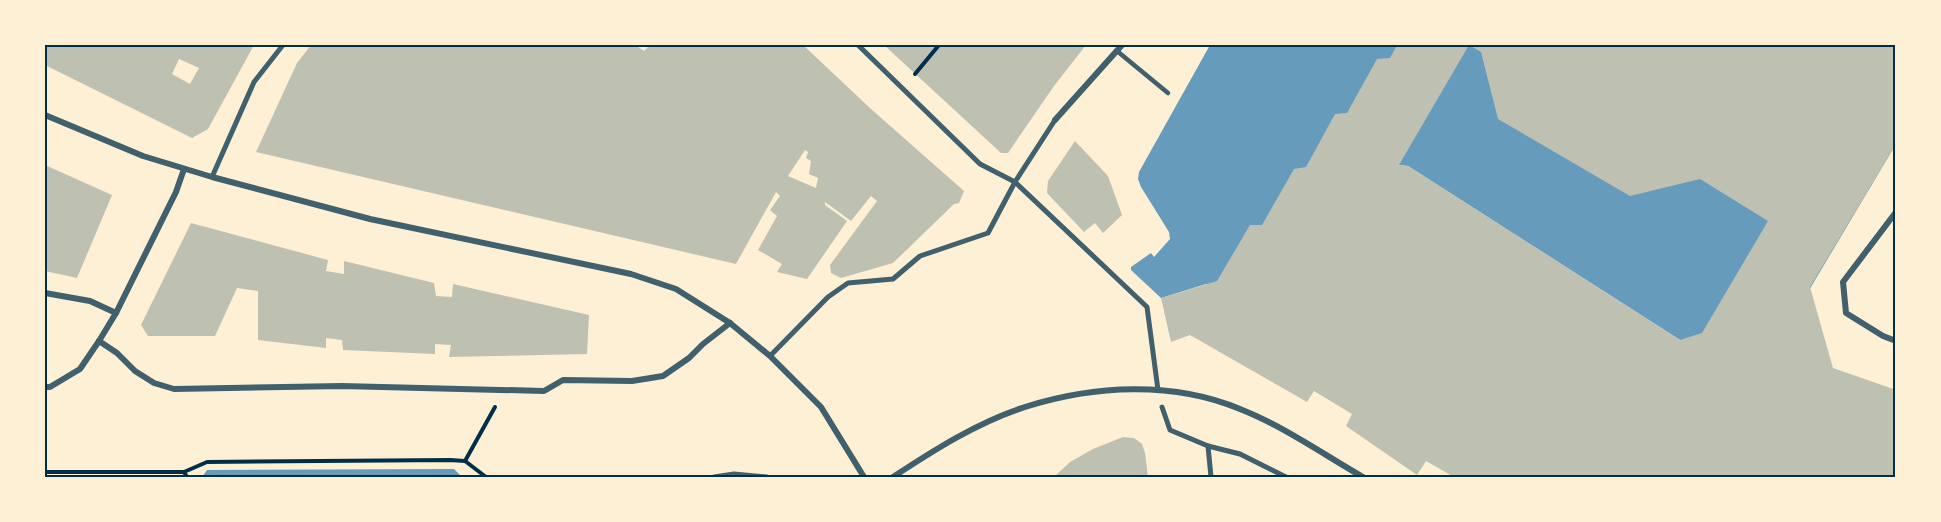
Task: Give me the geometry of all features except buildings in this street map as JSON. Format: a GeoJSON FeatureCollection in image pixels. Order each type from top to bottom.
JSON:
{"type":"FeatureCollection","features":[{"type":"Feature","properties":{"kind":"street"},"geometry":{"type":"LineString","coordinates":[[212,177],[254,82],[283,45]]}},
{"type":"Feature","properties":{"kind":"street"},"geometry":{"type":"LineString","coordinates":[[858,45],[980,164],[1015,182],[1147,307],[1158,390]]}},
{"type":"Feature","properties":{"kind":"street"},"geometry":{"type":"LineString","coordinates":[[770,356],[828,297],[848,283],[893,279],[920,256],[988,233],[1015,182],[1055,120],[1122,45]]}},
{"type":"Feature","properties":{"kind":"street"},"geometry":{"type":"LineString","coordinates":[[45,115],[143,156],[212,177],[370,219],[631,274],[676,289],[730,323],[770,356],[821,407],[864,477]]}},
{"type":"Feature","properties":{"kind":"street"},"geometry":{"type":"LineString","coordinates":[[45,387],[50,387],[80,369],[99,341],[116,313],[176,192],[184,169]]}},
{"type":"Feature","properties":{"kind":"street"},"geometry":{"type":"LineString","coordinates":[[1896,212],[1843,282],[1846,313],[1883,336],[1896,341]]}},
{"type":"Feature","properties":{"kind":"street"},"geometry":{"type":"LineString","coordinates":[[45,293],[90,301],[116,313]]}},
{"type":"Feature","properties":{"kind":"street"},"geometry":{"type":"LineString","coordinates":[[99,341],[117,353],[135,371],[154,383],[174,389],[342,386],[544,391],[563,380],[632,381],[663,376],[689,358],[730,323]]}},
{"type":"Feature","properties":{"kind":"street"},"geometry":{"type":"LineString","coordinates":[[893,477],[985,423],[1025,407],[1077,394],[1134,389],[1158,390],[1208,398],[1240,409],[1272,424],[1364,477]]}},
{"type":"Feature","properties":{"kind":"street"},"geometry":{"type":"LineString","coordinates":[[1162,407],[1170,430],[1208,446],[1240,454],[1286,477]]}},
{"type":"Feature","properties":{"kind":"street"},"geometry":{"type":"LineString","coordinates":[[1208,446],[1211,477]]}},
{"type":"Feature","properties":{"kind":"street"},"geometry":{"type":"LineString","coordinates":[[714,477],[734,474],[767,477]]}},
{"type":"Feature","properties":{"kind":"lane"},"geometry":{"type":"LineString","coordinates":[[1117,51],[1168,93]]}},
{"type":"Feature","properties":{"kind":"path"},"geometry":{"type":"LineString","coordinates":[[902,88],[939,45]]}},
{"type":"Feature","properties":{"kind":"path"},"geometry":{"type":"LineString","coordinates":[[465,461],[495,410],[498,389]]}},
{"type":"Feature","properties":{"kind":"path"},"geometry":{"type":"LineString","coordinates":[[45,472],[184,472],[207,462],[465,461],[483,476]]}},
{"type":"Feature","properties":{"kind":"path"},"geometry":{"type":"LineString","coordinates":[[184,472],[187,477]]}},
{"type":"Feature","properties":{"kind":"water"},"geometry":{"type":"Polygon","coordinates":[[[1210,45],[1896,45],[1896,144],[1752,386],[1408,166],[1399,165],[1292,336],[1206,284],[1161,298],[1131,270],[1131,267],[1151,253],[1154,257],[1170,239],[1169,232],[1141,187],[1138,179],[1139,172],[1210,45]]]}},
{"type":"Feature","properties":{"kind":"water"},"geometry":{"type":"Polygon","coordinates":[[[454,469],[462,477],[202,477],[207,470],[454,469]]]}}]}
